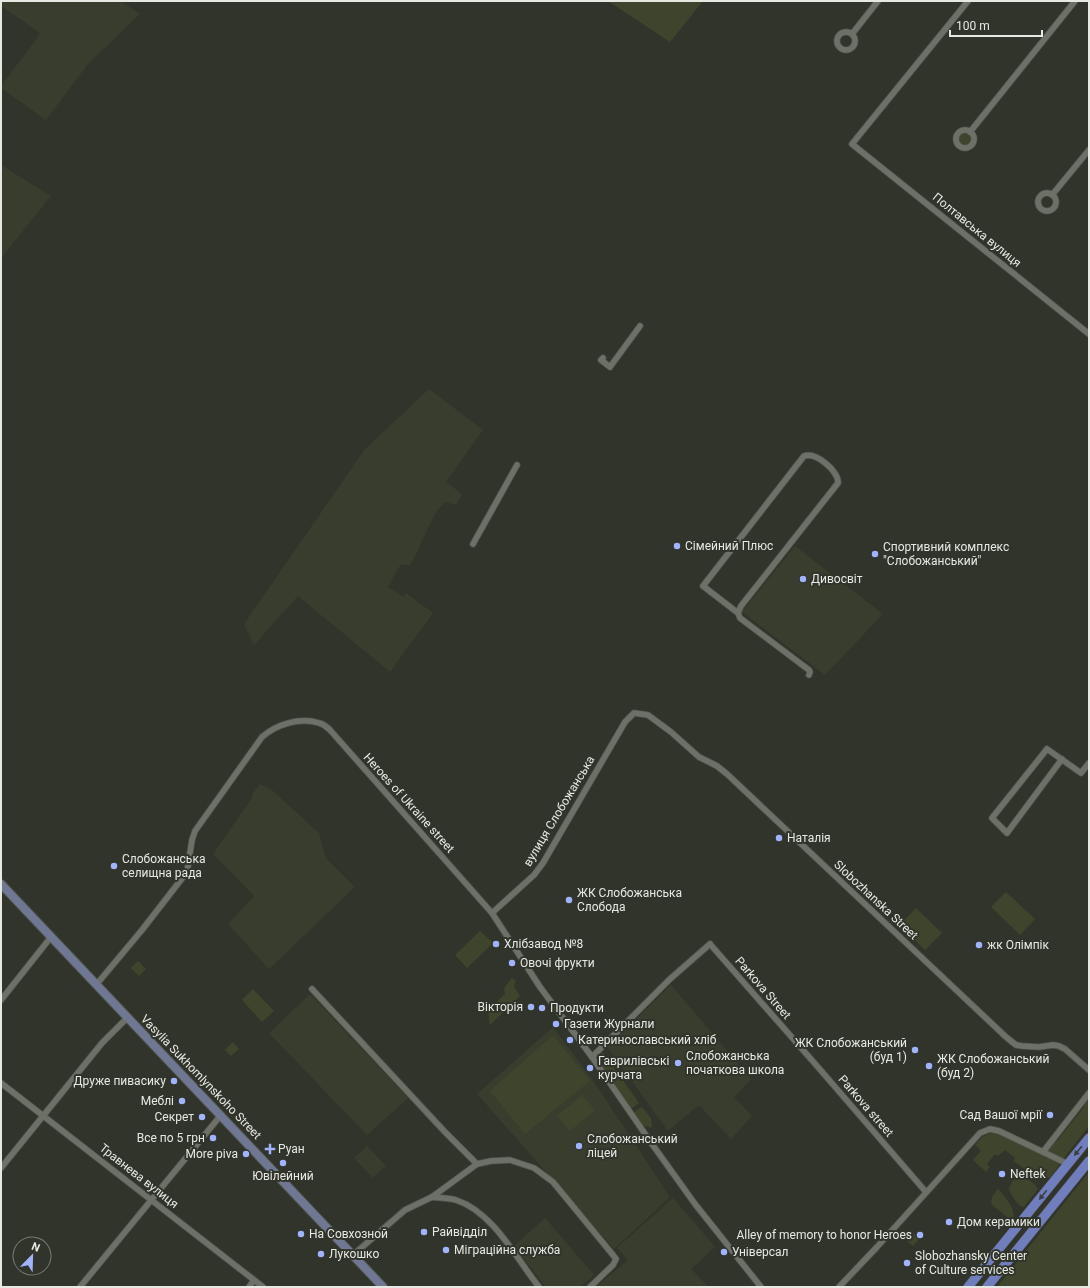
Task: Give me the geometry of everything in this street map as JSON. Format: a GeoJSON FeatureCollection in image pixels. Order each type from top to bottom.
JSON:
{"type":"FeatureCollection","features":[{"type":"Feature","properties":{"kind":"main road","name":"Vasylia Sukhomlynskoho Street"},"geometry":{"type":"LineString","coordinates":[[1,884],[383,1287]]}},
{"type":"Feature","properties":{"kind":"main road"},"geometry":{"type":"LineString","coordinates":[[968,1287],[1089,1138]]}},
{"type":"Feature","properties":{"kind":"main road"},"geometry":{"type":"LineString","coordinates":[[987,1287],[1089,1161]]}},
{"type":"Feature","properties":{"kind":"street"},"geometry":{"type":"LineString","coordinates":[[852,34],[878,1]]}},
{"type":"Feature","properties":{"kind":"street","name":"Полтавська вулиця"},"geometry":{"type":"LineString","coordinates":[[968,1],[852,144],[1089,334]]}},
{"type":"Feature","properties":{"kind":"street"},"geometry":{"type":"LineString","coordinates":[[970,132],[1075,1]]}},
{"type":"Feature","properties":{"kind":"street"},"geometry":{"type":"LineString","coordinates":[[1052,195],[1089,150]]}},
{"type":"Feature","properties":{"kind":"street"},"geometry":{"type":"LineString","coordinates":[[602,358],[601,360],[610,367],[640,326]]}},
{"type":"Feature","properties":{"kind":"street"},"geometry":{"type":"LineString","coordinates":[[738,613],[741,606],[838,483],[838,478],[835,474],[819,458],[808,454],[804,456],[703,586],[738,613],[740,618],[809,670],[810,675]]}},
{"type":"Feature","properties":{"kind":"street"},"geometry":{"type":"LineString","coordinates":[[473,544],[517,465]]}},
{"type":"Feature","properties":{"kind":"street","name":"вулиця Слобожанська"},"geometry":{"type":"LineString","coordinates":[[492,914],[534,875],[543,863],[625,722],[634,713]]}},
{"type":"Feature","properties":{"kind":"street","name":"Slobozhanska Street"},"geometry":{"type":"LineString","coordinates":[[634,713],[648,715],[699,757],[717,766],[727,774],[1016,1045],[1039,1047],[1053,1045],[1059,1046],[1065,1049],[1089,1070]]}},
{"type":"Feature","properties":{"kind":"street","name":"Heroes of Ukraine street"},"geometry":{"type":"LineString","coordinates":[[96,985],[142,930],[187,872],[192,840],[195,831],[262,737],[276,727],[293,722],[302,721],[321,724],[330,730],[492,914],[540,987],[592,1057],[695,1204],[761,1287]]}},
{"type":"Feature","properties":{"kind":"street"},"geometry":{"type":"LineString","coordinates":[[1062,759],[1006,833],[992,818],[1047,749],[1062,759],[1081,773],[1089,763]]}},
{"type":"Feature","properties":{"kind":"street"},"geometry":{"type":"LineString","coordinates":[[1,1000],[51,937]]}},
{"type":"Feature","properties":{"kind":"street","name":"Parkova street"},"geometry":{"type":"LineString","coordinates":[[592,1057],[670,979],[710,944],[926,1192]]}},
{"type":"Feature","properties":{"kind":"street"},"geometry":{"type":"LineString","coordinates":[[312,989],[445,1132],[477,1164]]}},
{"type":"Feature","properties":{"kind":"street"},"geometry":{"type":"LineString","coordinates":[[1,1168],[102,1043],[127,1018]]}},
{"type":"Feature","properties":{"kind":"street","name":"Травнева вулиця"},"geometry":{"type":"LineString","coordinates":[[1,1082],[263,1287]]}},
{"type":"Feature","properties":{"kind":"street"},"geometry":{"type":"LineString","coordinates":[[1043,1152],[1089,1093]]}},
{"type":"Feature","properties":{"kind":"street"},"geometry":{"type":"LineString","coordinates":[[80,1287],[221,1115]]}},
{"type":"Feature","properties":{"kind":"street"},"geometry":{"type":"LineString","coordinates":[[839,1287],[877,1248],[980,1133],[990,1129],[1000,1131],[1068,1164]]}},
{"type":"Feature","properties":{"kind":"street"},"geometry":{"type":"LineString","coordinates":[[353,1255],[405,1210],[432,1197],[477,1164],[491,1161],[510,1160],[534,1168],[553,1182],[616,1259],[613,1265],[590,1287]]}},
{"type":"Feature","properties":{"kind":"street"},"geometry":{"type":"LineString","coordinates":[[444,1188],[447,1199]]}},
{"type":"Feature","properties":{"kind":"street"},"geometry":{"type":"LineString","coordinates":[[432,1197],[456,1200],[476,1210],[496,1228],[539,1287]]}},
{"type":"Feature","properties":{"kind":"street"},"geometry":{"type":"LineString","coordinates":[[249,1287],[254,1280]]}},
{"type":"Feature","properties":{"kind":"shaded area"},"geometry":{"type":"Polygon","coordinates":[[[1,1],[121,1],[140,14],[88,64],[46,120],[1,88],[40,33],[1,6],[1,1]]]}},
{"type":"Feature","properties":{"kind":"shaded area"},"geometry":{"type":"Polygon","coordinates":[[[608,1],[703,1],[670,42],[608,1]]]}},
{"type":"Feature","properties":{"kind":"shaded area"},"geometry":{"type":"Polygon","coordinates":[[[965,130],[971,133],[974,139],[971,145],[965,148],[959,145],[956,139],[959,133],[965,130]]]}},
{"type":"Feature","properties":{"kind":"shaded area"},"geometry":{"type":"Polygon","coordinates":[[[1,165],[51,196],[1,258],[1,165]]]}},
{"type":"Feature","properties":{"kind":"shaded area"},"geometry":{"type":"Polygon","coordinates":[[[429,389],[483,430],[446,482],[462,494],[456,505],[445,502],[436,512],[410,566],[401,564],[388,587],[404,597],[406,593],[433,613],[390,672],[298,596],[254,645],[244,624],[365,449],[429,389]]]}},
{"type":"Feature","properties":{"kind":"shaded area","name":"Дивосвіт"},"geometry":{"type":"Polygon","coordinates":[[[795,546],[883,614],[825,675],[742,612],[795,546]]]}},
{"type":"Feature","properties":{"kind":"shaded area"},"geometry":{"type":"Polygon","coordinates":[[[260,784],[272,790],[319,833],[326,858],[355,887],[269,969],[228,924],[254,896],[213,854],[260,784]]]}},
{"type":"Feature","properties":{"kind":"shaded area"},"geometry":{"type":"Polygon","coordinates":[[[1006,892],[1035,919],[1020,935],[991,907],[1006,892]]]}},
{"type":"Feature","properties":{"kind":"shaded area"},"geometry":{"type":"Polygon","coordinates":[[[916,908],[942,933],[925,950],[900,925],[916,908]]]}},
{"type":"Feature","properties":{"kind":"shaded area"},"geometry":{"type":"Polygon","coordinates":[[[480,931],[493,943],[467,968],[455,955],[480,931]]]}},
{"type":"Feature","properties":{"kind":"shaded area"},"geometry":{"type":"Polygon","coordinates":[[[138,961],[146,969],[139,976],[131,968],[138,961]]]}},
{"type":"Feature","properties":{"kind":"shaded area"},"geometry":{"type":"Polygon","coordinates":[[[512,978],[516,981],[514,986],[520,996],[490,1025],[488,1011],[505,994],[504,988],[512,978]]]}},
{"type":"Feature","properties":{"kind":"shaded area","name":"Cлобожанська початкова школа"},"geometry":{"type":"Polygon","coordinates":[[[671,985],[751,1079],[734,1097],[752,1116],[731,1139],[699,1105],[668,1131],[607,1047],[671,985]]]}},
{"type":"Feature","properties":{"kind":"shaded area"},"geometry":{"type":"Polygon","coordinates":[[[253,989],[274,1011],[262,1022],[242,1000],[253,989]]]}},
{"type":"Feature","properties":{"kind":"shaded area"},"geometry":{"type":"Polygon","coordinates":[[[310,994],[408,1098],[367,1135],[269,1033],[310,994]]]}},
{"type":"Feature","properties":{"kind":"shaded area","name":"Слобожанський ліцей"},"geometry":{"type":"Polygon","coordinates":[[[553,1027],[592,1079],[670,1197],[614,1249],[477,1094],[553,1027]]]}},
{"type":"Feature","properties":{"kind":"shaded area"},"geometry":{"type":"Polygon","coordinates":[[[553,1035],[590,1081],[525,1134],[490,1091],[553,1035]]]}},
{"type":"Feature","properties":{"kind":"shaded area"},"geometry":{"type":"Polygon","coordinates":[[[233,1042],[239,1049],[231,1056],[225,1050],[233,1042]]]}},
{"type":"Feature","properties":{"kind":"shaded area"},"geometry":{"type":"Polygon","coordinates":[[[603,1052],[639,1103],[631,1109],[596,1058],[603,1052]]]}},
{"type":"Feature","properties":{"kind":"shaded area"},"geometry":{"type":"Polygon","coordinates":[[[582,1095],[595,1110],[570,1131],[557,1116],[582,1095]]]}},
{"type":"Feature","properties":{"kind":"shaded area"},"geometry":{"type":"Polygon","coordinates":[[[1089,1097],[1089,1126],[1063,1159],[1049,1153],[1047,1151],[1052,1141],[1057,1141],[1084,1107],[1084,1102],[1089,1097]]]}},
{"type":"Feature","properties":{"kind":"shaded area"},"geometry":{"type":"Polygon","coordinates":[[[642,1107],[651,1118],[652,1128],[642,1125],[634,1112],[642,1107]]]}},
{"type":"Feature","properties":{"kind":"shaded area"},"geometry":{"type":"Polygon","coordinates":[[[991,1133],[1002,1134],[1059,1163],[1059,1165],[1051,1177],[1046,1179],[1026,1170],[1013,1161],[1015,1158],[1005,1150],[998,1156],[995,1154],[987,1164],[990,1167],[986,1172],[973,1160],[981,1151],[975,1145],[982,1137],[991,1133]]]}},
{"type":"Feature","properties":{"kind":"shaded area"},"geometry":{"type":"Polygon","coordinates":[[[367,1146],[386,1166],[373,1178],[354,1158],[367,1146]]]}},
{"type":"Feature","properties":{"kind":"shaded area"},"geometry":{"type":"Polygon","coordinates":[[[1089,1172],[1089,1287],[997,1287],[1089,1172]]]}},
{"type":"Feature","properties":{"kind":"shaded area"},"geometry":{"type":"Polygon","coordinates":[[[1020,1177],[1030,1181],[1038,1189],[1024,1207],[1017,1203],[1009,1190],[1013,1181],[1020,1177]]]}},
{"type":"Feature","properties":{"kind":"shaded area"},"geometry":{"type":"Polygon","coordinates":[[[998,1189],[1011,1206],[1014,1214],[1014,1218],[1012,1220],[991,1204],[992,1197],[998,1189]]]}},
{"type":"Feature","properties":{"kind":"shaded area"},"geometry":{"type":"Polygon","coordinates":[[[673,1198],[715,1247],[691,1269],[709,1287],[596,1287],[628,1260],[617,1248],[673,1198]]]}},
{"type":"Feature","properties":{"kind":"shaded area"},"geometry":{"type":"Polygon","coordinates":[[[545,1218],[594,1275],[580,1287],[546,1287],[514,1246],[545,1218]]]}},
{"type":"Feature","properties":{"kind":"shaded area"},"geometry":{"type":"Polygon","coordinates":[[[913,1233],[920,1238],[913,1246],[907,1241],[913,1233]]]}},
{"type":"Feature","properties":{"kind":"place","name":"Сімейний Плюс"},"geometry":{"type":"Point","coordinates":[677,546]}},
{"type":"Feature","properties":{"kind":"place","name":"Спортивний комплекс \"Слобожанський\""},"geometry":{"type":"Point","coordinates":[875,554]}},
{"type":"Feature","properties":{"kind":"place","name":"Дивосвіт"},"geometry":{"type":"Point","coordinates":[803,579]}},
{"type":"Feature","properties":{"kind":"place","name":"Наталія"},"geometry":{"type":"Point","coordinates":[779,838]}},
{"type":"Feature","properties":{"kind":"place","name":"Слобожанська селищна рада"},"geometry":{"type":"Point","coordinates":[114,866]}},
{"type":"Feature","properties":{"kind":"place","name":"ЖК Слобожанська Слобода"},"geometry":{"type":"Point","coordinates":[569,900]}},
{"type":"Feature","properties":{"kind":"place","name":"Хлібзавод №8"},"geometry":{"type":"Point","coordinates":[496,944]}},
{"type":"Feature","properties":{"kind":"place","name":"жк Олімпік"},"geometry":{"type":"Point","coordinates":[979,945]}},
{"type":"Feature","properties":{"kind":"place","name":"Овочі фрукти"},"geometry":{"type":"Point","coordinates":[512,963]}},
{"type":"Feature","properties":{"kind":"place","name":"Вікторія"},"geometry":{"type":"Point","coordinates":[531,1007]}},
{"type":"Feature","properties":{"kind":"place","name":"Продукти"},"geometry":{"type":"Point","coordinates":[542,1008]}},
{"type":"Feature","properties":{"kind":"place","name":"Газети Журнали"},"geometry":{"type":"Point","coordinates":[556,1024]}},
{"type":"Feature","properties":{"kind":"place","name":"Катеринославський хліб"},"geometry":{"type":"Point","coordinates":[570,1040]}},
{"type":"Feature","properties":{"kind":"place","name":"ЖК Слобожанський (буд 1)"},"geometry":{"type":"Point","coordinates":[915,1050]}},
{"type":"Feature","properties":{"kind":"place","name":"Cлобожанська початкова школа"},"geometry":{"type":"Point","coordinates":[678,1063]}},
{"type":"Feature","properties":{"kind":"place","name":"ЖК Слобожанський (буд 2)"},"geometry":{"type":"Point","coordinates":[929,1066]}},
{"type":"Feature","properties":{"kind":"place","name":"Гаврилівські курчата"},"geometry":{"type":"Point","coordinates":[590,1068]}},
{"type":"Feature","properties":{"kind":"place","name":"Друже пивасику"},"geometry":{"type":"Point","coordinates":[174,1081]}},
{"type":"Feature","properties":{"kind":"place","name":"Меблі"},"geometry":{"type":"Point","coordinates":[182,1101]}},
{"type":"Feature","properties":{"kind":"place","name":"Сад Вашої мрії"},"geometry":{"type":"Point","coordinates":[1050,1115]}},
{"type":"Feature","properties":{"kind":"place","name":"Секрет"},"geometry":{"type":"Point","coordinates":[202,1117]}},
{"type":"Feature","properties":{"kind":"place","name":"Все по 5 грн"},"geometry":{"type":"Point","coordinates":[213,1138]}},
{"type":"Feature","properties":{"kind":"place","name":"Слобожанський ліцей"},"geometry":{"type":"Point","coordinates":[579,1146]}},
{"type":"Feature","properties":{"kind":"place","name":"Руан"},"geometry":{"type":"Point","coordinates":[270,1149]}},
{"type":"Feature","properties":{"kind":"place","name":"More piva"},"geometry":{"type":"Point","coordinates":[246,1154]}},
{"type":"Feature","properties":{"kind":"place","name":"Ювілейний"},"geometry":{"type":"Point","coordinates":[283,1163]}},
{"type":"Feature","properties":{"kind":"place","name":"Neftek"},"geometry":{"type":"Point","coordinates":[1002,1174]}},
{"type":"Feature","properties":{"kind":"place","name":"Дом керамики"},"geometry":{"type":"Point","coordinates":[949,1222]}},
{"type":"Feature","properties":{"kind":"place","name":"Райвідділ"},"geometry":{"type":"Point","coordinates":[424,1232]}},
{"type":"Feature","properties":{"kind":"place","name":"На Совхозной"},"geometry":{"type":"Point","coordinates":[301,1234]}},
{"type":"Feature","properties":{"kind":"place","name":"Alley of memory to honor Heroes"},"geometry":{"type":"Point","coordinates":[920,1235]}},
{"type":"Feature","properties":{"kind":"place","name":"Міграційна служба"},"geometry":{"type":"Point","coordinates":[446,1250]}},
{"type":"Feature","properties":{"kind":"place","name":"Універсал"},"geometry":{"type":"Point","coordinates":[724,1252]}},
{"type":"Feature","properties":{"kind":"place","name":"Лукошко"},"geometry":{"type":"Point","coordinates":[321,1254]}},
{"type":"Feature","properties":{"kind":"place","name":"Slobozhansky Center of Culture services"},"geometry":{"type":"Point","coordinates":[907,1263]}}]}
